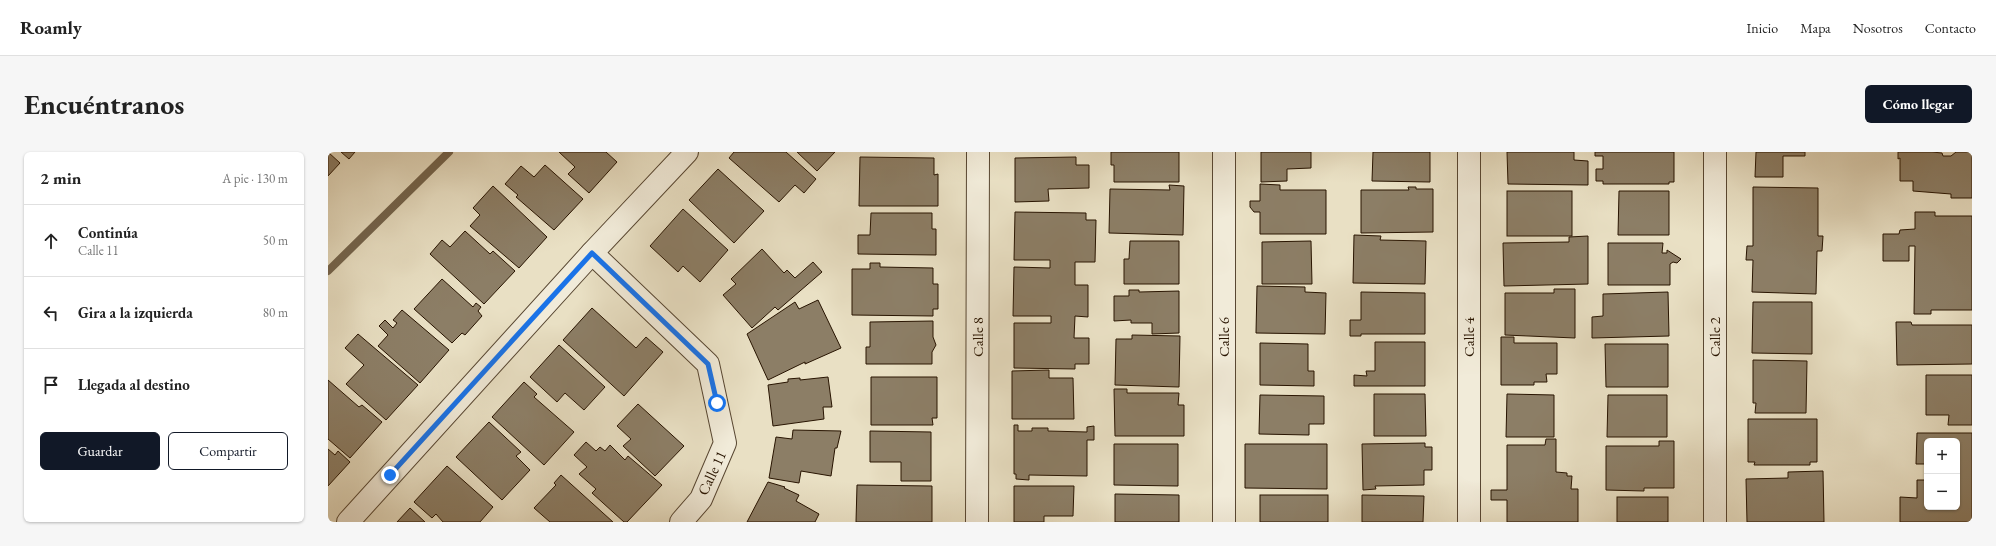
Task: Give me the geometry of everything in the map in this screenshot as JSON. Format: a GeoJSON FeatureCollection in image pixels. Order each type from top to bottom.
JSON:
{"type":"FeatureCollection","features":[{"type":"Feature","properties":{"kind":"street"},"geometry":{"type":"LineString","coordinates":[[348,522],[592,253],[687,152]]}},
{"type":"Feature","properties":{"kind":"street","name":"Calle 8"},"geometry":{"type":"LineString","coordinates":[[977,522],[978,152]]}},
{"type":"Feature","properties":{"kind":"street","name":"Calle 6"},"geometry":{"type":"LineString","coordinates":[[1224,152],[1224,522]]}},
{"type":"Feature","properties":{"kind":"street","name":"Calle 4"},"geometry":{"type":"LineString","coordinates":[[1469,522],[1470,152]]}},
{"type":"Feature","properties":{"kind":"street","name":"Calle 2"},"geometry":{"type":"LineString","coordinates":[[1715,152],[1716,522]]}},
{"type":"Feature","properties":{"kind":"street","name":"Calle 11"},"geometry":{"type":"LineString","coordinates":[[592,253],[708,364],[726,443],[701,499],[681,522]]}},
{"type":"Feature","properties":{"kind":"building"},"geometry":{"type":"Polygon","coordinates":[[[328,152],[340,163],[328,176],[328,152]]]}},
{"type":"Feature","properties":{"kind":"building"},"geometry":{"type":"Polygon","coordinates":[[[341,152],[355,152],[349,159],[341,152]]]}},
{"type":"Feature","properties":{"kind":"building"},"geometry":{"type":"Polygon","coordinates":[[[559,152],[606,152],[617,162],[589,193],[568,174],[575,167],[559,152]]]}},
{"type":"Feature","properties":{"kind":"building"},"geometry":{"type":"Polygon","coordinates":[[[734,152],[786,152],[816,179],[804,193],[795,185],[779,202],[729,158],[734,152]]]}},
{"type":"Feature","properties":{"kind":"building"},"geometry":{"type":"Polygon","coordinates":[[[797,152],[835,152],[817,171],[797,152]]]}},
{"type":"Feature","properties":{"kind":"building"},"geometry":{"type":"Polygon","coordinates":[[[1111,152],[1179,152],[1179,182],[1114,182],[1114,165],[1111,165],[1111,152]]]}},
{"type":"Feature","properties":{"kind":"building"},"geometry":{"type":"Polygon","coordinates":[[[1261,152],[1311,152],[1311,168],[1287,169],[1287,181],[1261,182],[1261,152]]]}},
{"type":"Feature","properties":{"kind":"building"},"geometry":{"type":"Polygon","coordinates":[[[1373,152],[1430,152],[1430,182],[1372,181],[1373,152]]]}},
{"type":"Feature","properties":{"kind":"building"},"geometry":{"type":"Polygon","coordinates":[[[1507,152],[1574,152],[1574,160],[1588,161],[1588,185],[1508,184],[1507,152]]]}},
{"type":"Feature","properties":{"kind":"building"},"geometry":{"type":"Polygon","coordinates":[[[1595,152],[1674,152],[1674,182],[1669,182],[1669,184],[1603,184],[1603,181],[1596,181],[1596,169],[1603,169],[1603,156],[1595,156],[1595,152]]]}},
{"type":"Feature","properties":{"kind":"building"},"geometry":{"type":"Polygon","coordinates":[[[1756,152],[1805,152],[1805,156],[1783,156],[1783,177],[1755,177],[1756,152]]]}},
{"type":"Feature","properties":{"kind":"building"},"geometry":{"type":"Polygon","coordinates":[[[1898,152],[1932,152],[1942,153],[1943,156],[1951,156],[1956,152],[1972,152],[1972,198],[1951,198],[1951,194],[1913,191],[1913,181],[1900,181],[1900,158],[1898,159],[1898,152]]]}},
{"type":"Feature","properties":{"kind":"building"},"geometry":{"type":"Polygon","coordinates":[[[860,157],[934,158],[934,175],[938,174],[938,206],[859,206],[860,157]]]}},
{"type":"Feature","properties":{"kind":"building"},"geometry":{"type":"Polygon","coordinates":[[[1076,157],[1076,165],[1089,165],[1089,188],[1048,189],[1049,201],[1015,202],[1015,158],[1076,157]]]}},
{"type":"Feature","properties":{"kind":"building"},"geometry":{"type":"Polygon","coordinates":[[[545,165],[583,199],[554,230],[516,197],[518,195],[505,184],[521,166],[534,177],[545,165]]]}},
{"type":"Feature","properties":{"kind":"building"},"geometry":{"type":"Polygon","coordinates":[[[718,169],[764,211],[734,243],[689,200],[718,169]]]}},
{"type":"Feature","properties":{"kind":"building"},"geometry":{"type":"Polygon","coordinates":[[[1260,184],[1280,185],[1280,190],[1326,190],[1326,234],[1260,234],[1260,212],[1254,212],[1250,207],[1250,201],[1260,201],[1260,184]]]}},
{"type":"Feature","properties":{"kind":"building"},"geometry":{"type":"Polygon","coordinates":[[[1169,185],[1184,186],[1183,235],[1109,233],[1110,189],[1170,190],[1169,185]]]}},
{"type":"Feature","properties":{"kind":"building"},"geometry":{"type":"Polygon","coordinates":[[[493,186],[547,237],[519,268],[470,226],[480,215],[473,208],[493,186]]]}},
{"type":"Feature","properties":{"kind":"building"},"geometry":{"type":"Polygon","coordinates":[[[1408,187],[1416,187],[1416,189],[1433,189],[1433,232],[1361,233],[1361,190],[1409,190],[1408,187]]]}},
{"type":"Feature","properties":{"kind":"building"},"geometry":{"type":"Polygon","coordinates":[[[1753,187],[1818,188],[1818,236],[1823,236],[1822,251],[1817,251],[1816,294],[1752,292],[1753,260],[1746,260],[1747,246],[1753,246],[1753,187]]]}},
{"type":"Feature","properties":{"kind":"building"},"geometry":{"type":"Polygon","coordinates":[[[1507,191],[1572,191],[1572,236],[1507,236],[1507,191]]]}},
{"type":"Feature","properties":{"kind":"building"},"geometry":{"type":"Polygon","coordinates":[[[1619,191],[1669,191],[1669,235],[1618,235],[1619,191]]]}},
{"type":"Feature","properties":{"kind":"building"},"geometry":{"type":"Polygon","coordinates":[[[683,209],[728,250],[700,282],[683,266],[678,272],[650,246],[683,209]]]}},
{"type":"Feature","properties":{"kind":"building"},"geometry":{"type":"Polygon","coordinates":[[[1015,212],[1086,213],[1086,220],[1096,220],[1095,262],[1075,262],[1075,285],[1088,285],[1088,317],[1075,316],[1074,338],[1089,338],[1089,364],[1075,364],[1075,369],[1014,368],[1014,323],[1051,323],[1051,316],[1013,316],[1014,267],[1050,268],[1050,260],[1014,260],[1015,212]]]}},
{"type":"Feature","properties":{"kind":"building"},"geometry":{"type":"Polygon","coordinates":[[[1915,212],[1935,212],[1935,216],[1972,216],[1972,310],[1931,310],[1931,314],[1914,314],[1915,246],[1909,246],[1909,261],[1883,261],[1883,234],[1899,234],[1900,230],[1915,229],[1915,212]]]}},
{"type":"Feature","properties":{"kind":"building"},"geometry":{"type":"Polygon","coordinates":[[[871,213],[932,213],[932,229],[936,229],[936,255],[858,254],[858,235],[870,235],[871,213]]]}},
{"type":"Feature","properties":{"kind":"building"},"geometry":{"type":"Polygon","coordinates":[[[465,231],[490,254],[493,251],[515,271],[484,304],[430,254],[442,240],[450,247],[465,231]]]}},
{"type":"Feature","properties":{"kind":"building"},"geometry":{"type":"Polygon","coordinates":[[[1354,235],[1381,236],[1380,240],[1426,241],[1425,284],[1353,283],[1354,235]]]}},
{"type":"Feature","properties":{"kind":"building"},"geometry":{"type":"Polygon","coordinates":[[[1588,236],[1588,284],[1504,286],[1503,243],[1569,242],[1569,237],[1588,236]]]}},
{"type":"Feature","properties":{"kind":"building"},"geometry":{"type":"Polygon","coordinates":[[[1130,241],[1179,241],[1179,284],[1124,284],[1124,259],[1129,259],[1130,241]]]}},
{"type":"Feature","properties":{"kind":"building"},"geometry":{"type":"Polygon","coordinates":[[[1311,241],[1312,284],[1262,284],[1262,242],[1311,241]]]}},
{"type":"Feature","properties":{"kind":"building"},"geometry":{"type":"Polygon","coordinates":[[[1608,243],[1663,243],[1662,253],[1667,253],[1667,250],[1681,259],[1677,263],[1673,262],[1670,264],[1670,285],[1608,285],[1608,243]]]}},
{"type":"Feature","properties":{"kind":"building"},"geometry":{"type":"Polygon","coordinates":[[[762,249],[784,273],[787,270],[795,278],[813,262],[822,272],[778,310],[775,307],[752,328],[723,295],[736,284],[731,279],[762,249]]]}},
{"type":"Feature","properties":{"kind":"building"},"geometry":{"type":"Polygon","coordinates":[[[870,263],[880,263],[880,267],[933,268],[933,284],[938,284],[938,309],[933,309],[933,316],[852,315],[852,269],[870,269],[870,263]]]}},
{"type":"Feature","properties":{"kind":"building"},"geometry":{"type":"Polygon","coordinates":[[[442,279],[473,307],[476,303],[481,307],[478,311],[482,316],[465,335],[462,333],[452,343],[414,309],[442,279]]]}},
{"type":"Feature","properties":{"kind":"building"},"geometry":{"type":"Polygon","coordinates":[[[1257,286],[1305,287],[1305,292],[1326,293],[1325,334],[1256,333],[1257,286]]]}},
{"type":"Feature","properties":{"kind":"building"},"geometry":{"type":"Polygon","coordinates":[[[1554,289],[1575,289],[1575,338],[1505,335],[1505,293],[1554,293],[1554,289]]]}},
{"type":"Feature","properties":{"kind":"building"},"geometry":{"type":"Polygon","coordinates":[[[1129,290],[1139,290],[1139,292],[1179,291],[1179,333],[1152,334],[1152,323],[1131,323],[1131,320],[1114,321],[1114,296],[1129,296],[1129,290]]]}},
{"type":"Feature","properties":{"kind":"building"},"geometry":{"type":"Polygon","coordinates":[[[1361,292],[1425,293],[1425,334],[1361,334],[1361,336],[1350,336],[1350,320],[1361,320],[1361,292]]]}},
{"type":"Feature","properties":{"kind":"building"},"geometry":{"type":"Polygon","coordinates":[[[1668,292],[1669,336],[1592,338],[1592,317],[1603,316],[1603,294],[1668,292]]]}},
{"type":"Feature","properties":{"kind":"building"},"geometry":{"type":"Polygon","coordinates":[[[818,300],[841,348],[805,364],[805,362],[768,380],[747,334],[795,302],[799,309],[818,300]]]}},
{"type":"Feature","properties":{"kind":"building"},"geometry":{"type":"Polygon","coordinates":[[[1753,302],[1812,302],[1812,354],[1752,353],[1753,302]]]}},
{"type":"Feature","properties":{"kind":"building"},"geometry":{"type":"Polygon","coordinates":[[[592,308],[636,348],[646,337],[663,352],[624,396],[563,340],[592,308]]]}},
{"type":"Feature","properties":{"kind":"building"},"geometry":{"type":"Polygon","coordinates":[[[402,310],[449,350],[420,383],[378,346],[388,335],[379,326],[385,320],[393,328],[397,323],[393,320],[402,310]]]}},
{"type":"Feature","properties":{"kind":"building"},"geometry":{"type":"Polygon","coordinates":[[[933,321],[933,337],[936,345],[932,352],[932,364],[866,364],[866,347],[870,347],[870,322],[933,321]]]}},
{"type":"Feature","properties":{"kind":"building"},"geometry":{"type":"Polygon","coordinates":[[[1896,322],[1911,322],[1912,325],[1972,325],[1972,364],[1897,365],[1896,322]]]}},
{"type":"Feature","properties":{"kind":"building"},"geometry":{"type":"Polygon","coordinates":[[[358,334],[418,385],[386,420],[346,384],[364,365],[345,348],[358,334]]]}},
{"type":"Feature","properties":{"kind":"building"},"geometry":{"type":"Polygon","coordinates":[[[1132,335],[1180,336],[1179,387],[1115,385],[1116,339],[1132,339],[1132,335]]]}},
{"type":"Feature","properties":{"kind":"building"},"geometry":{"type":"Polygon","coordinates":[[[1501,337],[1514,337],[1514,343],[1557,343],[1557,374],[1546,374],[1547,382],[1534,382],[1534,385],[1501,385],[1501,337]]]}},
{"type":"Feature","properties":{"kind":"building"},"geometry":{"type":"Polygon","coordinates":[[[1375,342],[1425,342],[1425,386],[1354,386],[1354,375],[1367,376],[1366,371],[1375,371],[1375,342]]]}},
{"type":"Feature","properties":{"kind":"building"},"geometry":{"type":"Polygon","coordinates":[[[1260,343],[1308,344],[1308,371],[1314,371],[1314,386],[1260,385],[1260,343]]]}},
{"type":"Feature","properties":{"kind":"building"},"geometry":{"type":"Polygon","coordinates":[[[1605,344],[1668,344],[1668,387],[1606,387],[1605,344]]]}},
{"type":"Feature","properties":{"kind":"building"},"geometry":{"type":"Polygon","coordinates":[[[559,345],[605,387],[584,410],[565,393],[557,402],[530,377],[559,345]]]}},
{"type":"Feature","properties":{"kind":"building"},"geometry":{"type":"Polygon","coordinates":[[[1753,360],[1807,361],[1806,413],[1755,413],[1756,403],[1753,403],[1753,360]]]}},
{"type":"Feature","properties":{"kind":"building"},"geometry":{"type":"Polygon","coordinates":[[[1049,370],[1049,378],[1073,378],[1074,419],[1012,419],[1012,371],[1049,370]]]}},
{"type":"Feature","properties":{"kind":"building"},"geometry":{"type":"Polygon","coordinates":[[[1926,375],[1972,375],[1972,425],[1948,425],[1949,415],[1926,415],[1926,375]]]}},
{"type":"Feature","properties":{"kind":"building"},"geometry":{"type":"Polygon","coordinates":[[[828,377],[832,407],[823,407],[824,419],[773,426],[768,385],[788,382],[788,379],[800,378],[800,380],[828,377]]]}},
{"type":"Feature","properties":{"kind":"building"},"geometry":{"type":"Polygon","coordinates":[[[871,377],[937,377],[937,418],[932,418],[933,425],[871,425],[871,377]]]}},
{"type":"Feature","properties":{"kind":"building"},"geometry":{"type":"Polygon","coordinates":[[[328,380],[359,407],[362,405],[382,422],[350,458],[328,439],[328,380]]]}},
{"type":"Feature","properties":{"kind":"building"},"geometry":{"type":"Polygon","coordinates":[[[524,382],[537,394],[534,397],[574,432],[544,465],[492,417],[524,382]]]}},
{"type":"Feature","properties":{"kind":"building"},"geometry":{"type":"Polygon","coordinates":[[[1114,389],[1127,389],[1127,393],[1179,393],[1178,405],[1184,405],[1184,436],[1115,436],[1114,389]]]}},
{"type":"Feature","properties":{"kind":"building"},"geometry":{"type":"Polygon","coordinates":[[[1374,394],[1425,394],[1426,436],[1374,436],[1374,394]]]}},
{"type":"Feature","properties":{"kind":"building"},"geometry":{"type":"Polygon","coordinates":[[[1507,394],[1554,395],[1554,437],[1506,437],[1507,394]]]}},
{"type":"Feature","properties":{"kind":"building"},"geometry":{"type":"Polygon","coordinates":[[[1260,395],[1324,396],[1324,424],[1309,424],[1309,435],[1259,434],[1260,395]]]}},
{"type":"Feature","properties":{"kind":"building"},"geometry":{"type":"Polygon","coordinates":[[[1608,395],[1667,395],[1667,437],[1607,437],[1608,395]]]}},
{"type":"Feature","properties":{"kind":"building"},"geometry":{"type":"Polygon","coordinates":[[[638,404],[684,446],[655,476],[623,446],[631,439],[617,426],[638,404]]]}},
{"type":"Feature","properties":{"kind":"building"},"geometry":{"type":"Polygon","coordinates":[[[1748,419],[1817,419],[1817,462],[1810,462],[1810,465],[1754,465],[1755,462],[1748,462],[1748,419]]]}},
{"type":"Feature","properties":{"kind":"building"},"geometry":{"type":"Polygon","coordinates":[[[489,422],[521,452],[516,456],[530,470],[502,500],[456,457],[489,422]]]}},
{"type":"Feature","properties":{"kind":"building"},"geometry":{"type":"Polygon","coordinates":[[[1014,425],[1018,425],[1018,431],[1032,431],[1032,428],[1048,428],[1048,431],[1087,432],[1087,427],[1094,426],[1094,440],[1087,440],[1087,476],[1029,475],[1029,480],[1016,479],[1016,474],[1014,474],[1014,425]]]}},
{"type":"Feature","properties":{"kind":"building"},"geometry":{"type":"Polygon","coordinates":[[[793,430],[841,431],[837,448],[835,448],[831,476],[801,471],[799,483],[769,478],[776,437],[792,439],[793,430]]]}},
{"type":"Feature","properties":{"kind":"building"},"geometry":{"type":"Polygon","coordinates":[[[870,431],[931,432],[931,481],[901,481],[901,462],[870,462],[870,431]]]}},
{"type":"Feature","properties":{"kind":"building"},"geometry":{"type":"Polygon","coordinates":[[[1917,433],[1972,433],[1972,522],[1900,522],[1900,497],[1917,498],[1917,480],[1924,480],[1924,510],[1960,510],[1960,438],[1924,438],[1924,464],[1916,464],[1917,433]]]}},
{"type":"Feature","properties":{"kind":"building"},"geometry":{"type":"Polygon","coordinates":[[[1546,439],[1556,439],[1556,472],[1567,473],[1567,476],[1572,476],[1571,489],[1578,489],[1578,522],[1507,522],[1507,500],[1491,500],[1491,490],[1507,490],[1507,445],[1545,445],[1546,439]]]}},
{"type":"Feature","properties":{"kind":"building"},"geometry":{"type":"Polygon","coordinates":[[[1659,441],[1674,441],[1674,488],[1644,488],[1644,491],[1606,490],[1606,446],[1659,446],[1659,441]]]}},
{"type":"Feature","properties":{"kind":"building"},"geometry":{"type":"Polygon","coordinates":[[[586,442],[596,451],[600,447],[605,451],[610,445],[625,460],[628,456],[662,485],[627,522],[624,522],[592,493],[596,489],[579,474],[587,467],[574,455],[586,442]]]}},
{"type":"Feature","properties":{"kind":"building"},"geometry":{"type":"Polygon","coordinates":[[[1425,443],[1425,447],[1432,447],[1432,470],[1424,470],[1424,485],[1375,486],[1376,489],[1363,490],[1362,444],[1425,443]]]}},
{"type":"Feature","properties":{"kind":"building"},"geometry":{"type":"Polygon","coordinates":[[[1114,444],[1178,444],[1178,486],[1114,485],[1114,444]]]}},
{"type":"Feature","properties":{"kind":"building"},"geometry":{"type":"Polygon","coordinates":[[[1245,444],[1327,444],[1327,489],[1245,488],[1245,444]]]}},
{"type":"Feature","properties":{"kind":"building"},"geometry":{"type":"Polygon","coordinates":[[[328,449],[335,455],[338,451],[350,462],[328,486],[328,449]]]}},
{"type":"Feature","properties":{"kind":"building"},"geometry":{"type":"Polygon","coordinates":[[[447,466],[493,507],[480,522],[443,522],[436,514],[432,518],[414,502],[447,466]]]}},
{"type":"Feature","properties":{"kind":"building"},"geometry":{"type":"Polygon","coordinates":[[[1823,471],[1824,522],[1747,522],[1746,479],[1788,478],[1788,472],[1823,471]]]}},
{"type":"Feature","properties":{"kind":"building"},"geometry":{"type":"Polygon","coordinates":[[[561,475],[613,522],[550,522],[534,508],[556,485],[554,483],[561,475]]]}},
{"type":"Feature","properties":{"kind":"building"},"geometry":{"type":"Polygon","coordinates":[[[768,482],[785,487],[784,488],[799,495],[796,501],[819,514],[815,522],[747,522],[768,482]]]}},
{"type":"Feature","properties":{"kind":"building"},"geometry":{"type":"Polygon","coordinates":[[[857,485],[932,486],[932,522],[856,522],[857,485]]]}},
{"type":"Feature","properties":{"kind":"building"},"geometry":{"type":"Polygon","coordinates":[[[1014,486],[1074,486],[1073,516],[1044,516],[1044,522],[1014,522],[1014,486]]]}},
{"type":"Feature","properties":{"kind":"building"},"geometry":{"type":"Polygon","coordinates":[[[1115,494],[1179,495],[1179,522],[1115,522],[1115,494]]]}},
{"type":"Feature","properties":{"kind":"building"},"geometry":{"type":"Polygon","coordinates":[[[1260,495],[1328,495],[1328,522],[1260,522],[1260,495]]]}},
{"type":"Feature","properties":{"kind":"building"},"geometry":{"type":"Polygon","coordinates":[[[1362,495],[1424,496],[1423,522],[1362,522],[1362,495]]]}},
{"type":"Feature","properties":{"kind":"building"},"geometry":{"type":"Polygon","coordinates":[[[1617,497],[1668,497],[1668,522],[1617,522],[1617,497]]]}},
{"type":"Feature","properties":{"kind":"building"},"geometry":{"type":"Polygon","coordinates":[[[410,508],[425,522],[397,522],[410,508]]]}},
{"type":"Feature","properties":{"kind":"waterway"},"geometry":{"type":"LineString","coordinates":[[328,271],[449,152]]}},
{"type":"Feature","properties":{"kind":"route"},"geometry":{"type":"LineString","coordinates":[[390,475],[592,253],[708,364],[717,403]]}}]}
